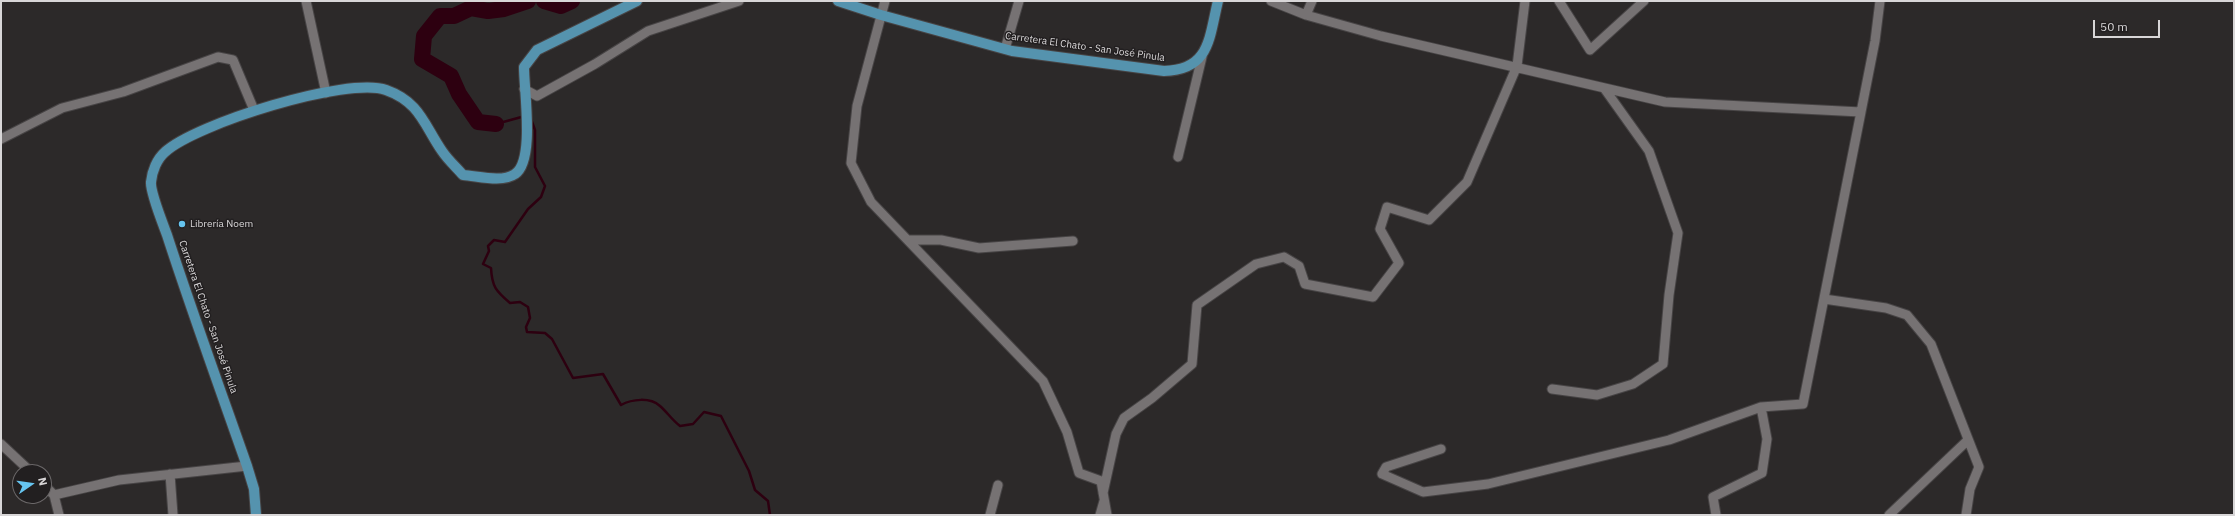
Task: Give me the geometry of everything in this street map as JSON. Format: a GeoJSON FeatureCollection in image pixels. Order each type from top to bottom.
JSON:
{"type":"FeatureCollection","features":[{"type":"Feature","properties":{"kind":"main road","name":"Carretera El Chato - San José Pinula"},"geometry":{"type":"LineString","coordinates":[[256,515],[254,489],[247,466],[184,288],[150,184],[155,166],[164,153],[177,142],[254,110],[288,100],[366,86],[385,89],[407,99],[419,111],[443,152],[463,175],[501,178],[514,174],[524,165],[528,148],[524,67],[537,50],[637,1]]}},
{"type":"Feature","properties":{"kind":"main road","name":"Carretera El Chato - San José Pinula"},"geometry":{"type":"LineString","coordinates":[[838,1],[881,15],[1005,49],[1164,72],[1187,68],[1202,57]]}},
{"type":"Feature","properties":{"kind":"main road"},"geometry":{"type":"LineString","coordinates":[[1202,57],[1208,41],[1218,1]]}},
{"type":"Feature","properties":{"kind":"street"},"geometry":{"type":"LineString","coordinates":[[306,1],[326,93]]}},
{"type":"Feature","properties":{"kind":"street"},"geometry":{"type":"LineString","coordinates":[[524,89],[537,96],[595,64],[648,31],[739,1]]}},
{"type":"Feature","properties":{"kind":"street"},"geometry":{"type":"LineString","coordinates":[[885,1],[857,106],[851,163],[871,202],[1043,381],[1067,432],[1079,473],[1101,481],[1108,515]]}},
{"type":"Feature","properties":{"kind":"street"},"geometry":{"type":"LineString","coordinates":[[1005,49],[1019,1]]}},
{"type":"Feature","properties":{"kind":"street"},"geometry":{"type":"LineString","coordinates":[[1270,1],[1306,15],[1381,36],[1517,66],[1665,102],[1861,112]]}},
{"type":"Feature","properties":{"kind":"street"},"geometry":{"type":"LineString","coordinates":[[1306,15],[1312,1]]}},
{"type":"Feature","properties":{"kind":"street"},"geometry":{"type":"LineString","coordinates":[[1100,515],[1116,434],[1124,418],[1152,398],[1192,364],[1197,304],[1256,264],[1284,257],[1299,266],[1304,284],[1373,297],[1399,263],[1380,229],[1387,206],[1430,220],[1467,182],[1517,66],[1525,1]]}},
{"type":"Feature","properties":{"kind":"street"},"geometry":{"type":"LineString","coordinates":[[1559,1],[1590,50],[1644,1]]}},
{"type":"Feature","properties":{"kind":"street"},"geometry":{"type":"LineString","coordinates":[[1442,450],[1386,467],[1382,474],[1423,492],[1488,484],[1669,440],[1761,407],[1803,404],[1875,41],[1880,1]]}},
{"type":"Feature","properties":{"kind":"street"},"geometry":{"type":"LineString","coordinates":[[1,139],[62,108],[123,92],[218,57],[233,60],[254,110]]}},
{"type":"Feature","properties":{"kind":"street"},"geometry":{"type":"LineString","coordinates":[[1178,157],[1202,57]]}},
{"type":"Feature","properties":{"kind":"street"},"geometry":{"type":"LineString","coordinates":[[1552,388],[1597,395],[1633,384],[1663,364],[1669,294],[1678,233],[1648,151],[1604,88]]}},
{"type":"Feature","properties":{"kind":"street"},"geometry":{"type":"LineString","coordinates":[[908,240],[941,240],[979,248],[1073,241]]}},
{"type":"Feature","properties":{"kind":"street"},"geometry":{"type":"LineString","coordinates":[[1824,299],[1886,308],[1907,315],[1931,344],[1979,467],[1970,489],[1966,515]]}},
{"type":"Feature","properties":{"kind":"street"},"geometry":{"type":"LineString","coordinates":[[1716,515],[1713,497],[1762,473],[1767,439],[1761,407]]}},
{"type":"Feature","properties":{"kind":"street"},"geometry":{"type":"LineString","coordinates":[[1889,515],[1968,440]]}},
{"type":"Feature","properties":{"kind":"street"},"geometry":{"type":"LineString","coordinates":[[1,444],[22,464]]}},
{"type":"Feature","properties":{"kind":"street"},"geometry":{"type":"LineString","coordinates":[[59,515],[54,495],[119,480],[247,466]]}},
{"type":"Feature","properties":{"kind":"street"},"geometry":{"type":"LineString","coordinates":[[170,474],[173,515]]}},
{"type":"Feature","properties":{"kind":"street"},"geometry":{"type":"LineString","coordinates":[[990,515],[998,485]]}},
{"type":"Feature","properties":{"kind":"waterway"},"geometry":{"type":"LineString","coordinates":[[496,124],[478,122],[459,94],[451,76],[422,59],[424,36],[440,16],[454,16],[471,8],[488,11],[504,9],[528,1]]}},
{"type":"Feature","properties":{"kind":"waterway"},"geometry":{"type":"LineString","coordinates":[[544,1],[561,6],[572,1]]}},
{"type":"Feature","properties":{"kind":"waterway"},"geometry":{"type":"LineString","coordinates":[[496,124],[525,116]]}},
{"type":"Feature","properties":{"kind":"waterway"},"geometry":{"type":"LineString","coordinates":[[531,119],[535,130],[535,167],[545,186],[541,197],[528,209],[505,242],[494,240],[488,246],[489,251],[483,264],[491,268],[492,280],[496,288],[510,303],[520,302],[528,307],[530,318],[526,327],[527,332],[545,333],[552,339],[573,378],[603,374],[621,405],[636,400],[651,401],[660,406],[680,426],[693,424],[704,412],[721,416],[749,471],[755,490],[768,501],[770,515]]}},
{"type":"Feature","properties":{"kind":"place","name":"Librería Noem"},"geometry":{"type":"Point","coordinates":[182,224]}}]}
